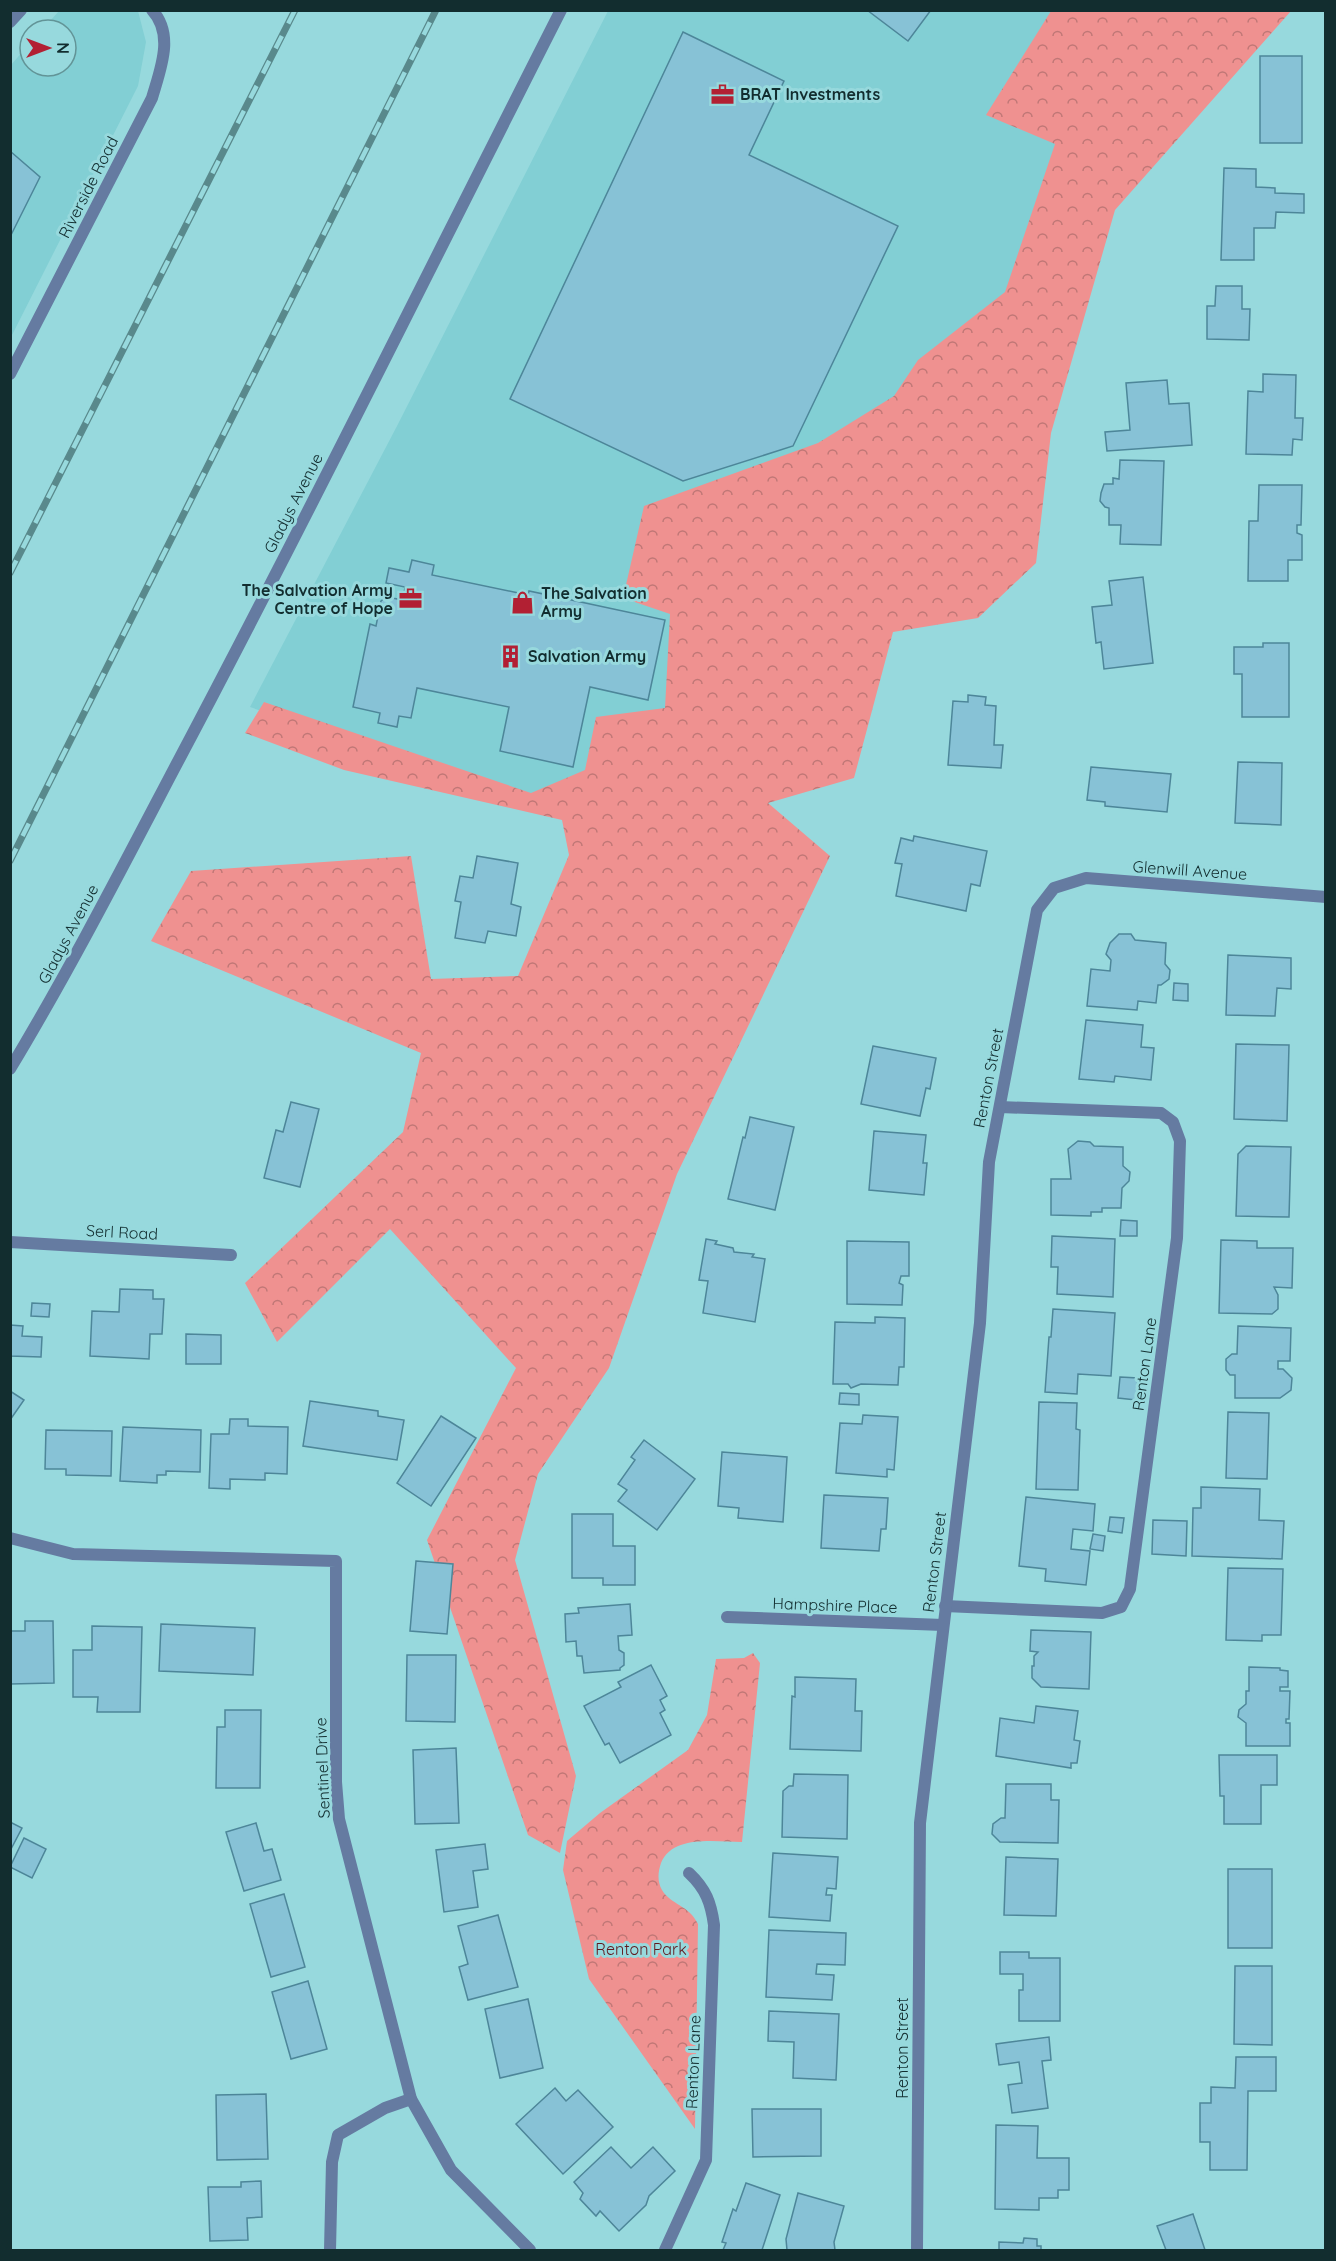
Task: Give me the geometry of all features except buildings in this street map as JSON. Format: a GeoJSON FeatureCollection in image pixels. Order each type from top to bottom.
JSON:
{"type":"FeatureCollection","features":[{"type":"Feature","properties":{"kind":"street"},"geometry":{"type":"LineString","coordinates":[[10,22],[21,10]]}},
{"type":"Feature","properties":{"kind":"street","name":"Riverside Road"},"geometry":{"type":"LineString","coordinates":[[10,374],[152,98],[166,49],[158,17],[152,10]]}},
{"type":"Feature","properties":{"kind":"street","name":"Gladys Avenue"},"geometry":{"type":"LineString","coordinates":[[10,1069],[51,1001],[309,512],[561,10]]}},
{"type":"Feature","properties":{"kind":"street","name":"Glenwill Avenue"},"geometry":{"type":"LineString","coordinates":[[1054,888],[1086,878],[1326,897]]}},
{"type":"Feature","properties":{"kind":"street","name":"Renton Street"},"geometry":{"type":"LineString","coordinates":[[917,2250],[920,1823],[980,1323],[988,1162],[1037,910],[1054,888]]}},
{"type":"Feature","properties":{"kind":"street","name":"Renton Lane"},"geometry":{"type":"LineString","coordinates":[[945,1606],[1102,1613],[1120,1608],[1130,1589],[1177,1238],[1180,1141],[1173,1122],[1161,1113],[1000,1107]]}},
{"type":"Feature","properties":{"kind":"street","name":"Serl Road"},"geometry":{"type":"LineString","coordinates":[[10,1242],[231,1255]]}},
{"type":"Feature","properties":{"kind":"street","name":"Sentinel Drive"},"geometry":{"type":"LineString","coordinates":[[10,1538],[73,1554],[336,1560],[336,1782],[339,1819],[411,2099],[451,2170],[530,2250]]}},
{"type":"Feature","properties":{"kind":"street","name":"Hampshire Place"},"geometry":{"type":"LineString","coordinates":[[727,1617],[943,1625]]}},
{"type":"Feature","properties":{"kind":"street","name":"Renton Lane"},"geometry":{"type":"LineString","coordinates":[[665,2250],[706,2160],[714,1925],[711,1904],[701,1885],[689,1874]]}},
{"type":"Feature","properties":{"kind":"street"},"geometry":{"type":"LineString","coordinates":[[330,2250],[332,2162],[338,2135],[385,2108],[411,2099]]}},
{"type":"Feature","properties":{"kind":"shaded area"},"geometry":{"type":"Polygon","coordinates":[[[59,11],[138,11],[146,42],[138,86],[11,337],[11,65],[18,57],[18,78],[78,78],[78,18],[53,18],[59,11]]]}},
{"type":"Feature","properties":{"kind":"shaded area"},"geometry":{"type":"Polygon","coordinates":[[[608,11],[1221,11],[707,773],[550,811],[250,707],[397,426],[608,11]]]}},
{"type":"Feature","properties":{"kind":"green space"},"geometry":{"type":"Polygon","coordinates":[[[1051,11],[1291,11],[1115,210],[1051,433],[1036,563],[978,618],[893,632],[854,778],[768,803],[830,856],[677,1174],[609,1368],[538,1474],[515,1560],[576,1776],[560,1853],[528,1835],[427,1540],[516,1368],[390,1229],[277,1342],[245,1283],[403,1132],[421,1053],[151,941],[191,871],[411,856],[431,979],[518,976],[569,855],[562,820],[344,770],[245,733],[264,702],[531,793],[585,770],[596,717],[665,708],[670,614],[623,598],[644,506],[818,443],[894,396],[918,360],[1005,292],[1055,144],[986,115],[1051,11]]]}},
{"type":"Feature","properties":{"kind":"green space","name":"Renton Park"},"geometry":{"type":"Polygon","coordinates":[[[753,1653],[760,1663],[742,1842],[709,1841],[675,1847],[661,1863],[659,1873],[662,1890],[670,1899],[690,1913],[698,1924],[695,2129],[589,1979],[563,1870],[567,1841],[600,1813],[688,1750],[707,1715],[716,1659],[744,1658],[753,1653]]]}},
{"type":"Feature","properties":{"kind":"railway"},"geometry":{"type":"LineString","coordinates":[[10,573],[295,10]]}},
{"type":"Feature","properties":{"kind":"railway"},"geometry":{"type":"LineString","coordinates":[[10,861],[436,10]]}},
{"type":"Feature","properties":{"kind":"place","name":"BRAT Investments"},"geometry":{"type":"Point","coordinates":[722,94]}},
{"type":"Feature","properties":{"kind":"place","name":"The Salvation Army Centre of Hope"},"geometry":{"type":"Point","coordinates":[411,599]}},
{"type":"Feature","properties":{"kind":"place","name":"The Salvation Army"},"geometry":{"type":"Point","coordinates":[523,602]}},
{"type":"Feature","properties":{"kind":"place","name":"Salvation Army"},"geometry":{"type":"Point","coordinates":[510,656]}}]}
